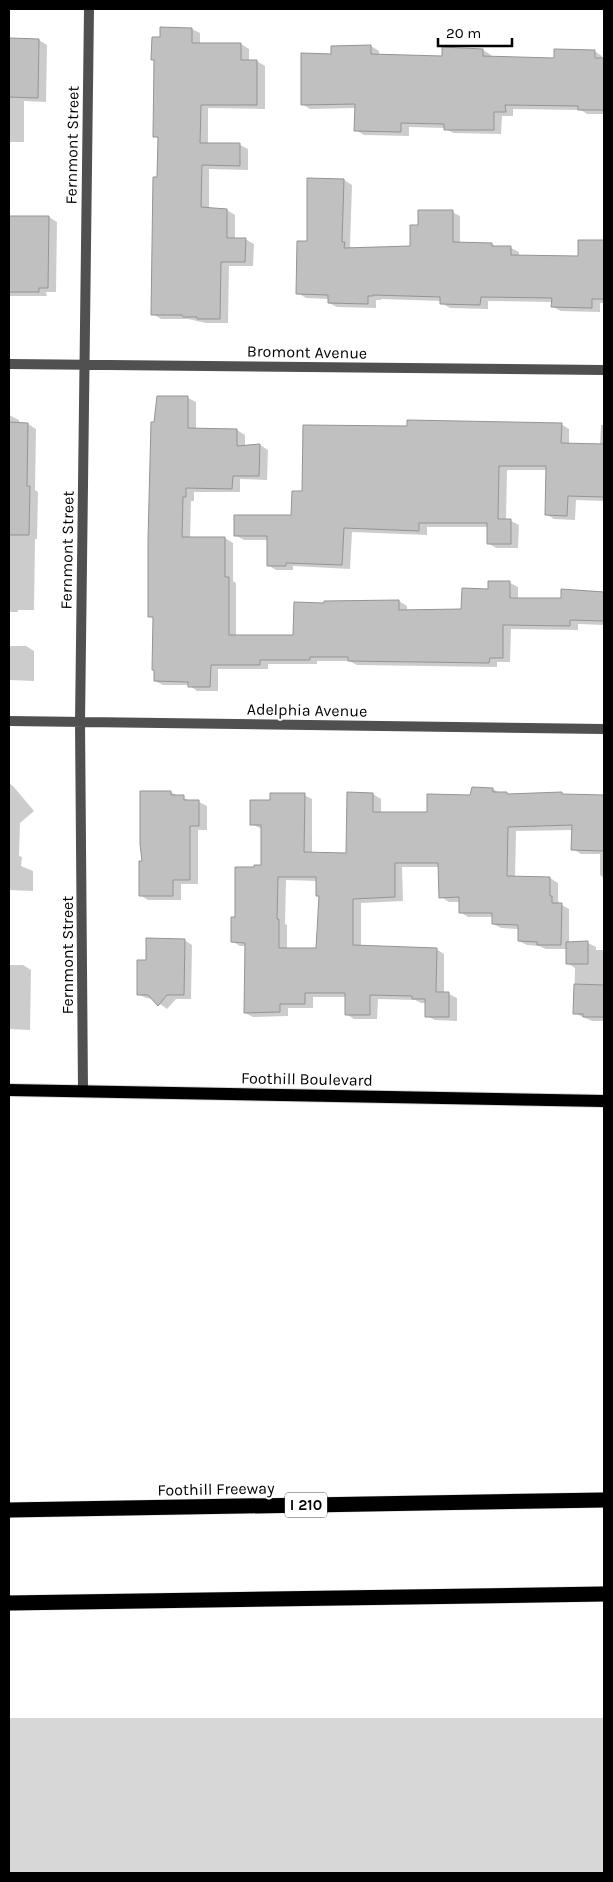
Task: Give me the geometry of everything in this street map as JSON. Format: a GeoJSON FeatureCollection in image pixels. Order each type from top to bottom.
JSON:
{"type":"FeatureCollection","features":[{"type":"Feature","properties":{"kind":"highway","name":"Foothill Freeway"},"geometry":{"type":"LineString","coordinates":[[9,1510],[604,1500]]}},
{"type":"Feature","properties":{"kind":"highway"},"geometry":{"type":"LineString","coordinates":[[9,1603],[604,1594]]}},
{"type":"Feature","properties":{"kind":"main road","name":"Foothill Boulevard"},"geometry":{"type":"LineString","coordinates":[[9,1090],[604,1101]]}},
{"type":"Feature","properties":{"kind":"street","name":"Fernmont Street"},"geometry":{"type":"LineString","coordinates":[[83,1091],[80,722],[89,9]]}},
{"type":"Feature","properties":{"kind":"street","name":"Bromont Avenue"},"geometry":{"type":"LineString","coordinates":[[9,364],[604,370]]}},
{"type":"Feature","properties":{"kind":"street","name":"Adelphia Avenue"},"geometry":{"type":"LineString","coordinates":[[9,721],[604,729]]}},
{"type":"Feature","properties":{"kind":"shaded area"},"geometry":{"type":"Polygon","coordinates":[[[9,1718],[604,1718],[604,1873],[9,1873],[9,1718]]]}},
{"type":"Feature","properties":{"kind":"building"},"geometry":{"type":"Polygon","coordinates":[[[160,27],[192,28],[192,43],[241,43],[241,60],[257,60],[257,105],[201,105],[200,143],[240,143],[240,166],[202,165],[201,207],[227,209],[227,238],[246,238],[245,262],[221,262],[220,319],[197,319],[197,317],[183,317],[182,315],[151,315],[153,177],[157,177],[158,137],[153,137],[154,60],[151,60],[152,37],[160,37],[160,27]]]}},
{"type":"Feature","properties":{"kind":"building"},"geometry":{"type":"Polygon","coordinates":[[[9,38],[39,39],[38,98],[9,97],[9,38]]]}},
{"type":"Feature","properties":{"kind":"building"},"geometry":{"type":"Polygon","coordinates":[[[371,45],[371,54],[442,56],[442,47],[483,49],[483,56],[554,58],[554,49],[595,50],[595,58],[604,58],[604,110],[578,110],[578,106],[505,105],[506,112],[494,112],[494,130],[444,130],[444,124],[401,123],[401,132],[354,131],[355,104],[301,105],[301,53],[331,54],[331,46],[371,45]]]}},
{"type":"Feature","properties":{"kind":"building"},"geometry":{"type":"Polygon","coordinates":[[[307,178],[344,179],[342,242],[345,242],[344,248],[410,246],[410,225],[418,225],[418,210],[453,210],[453,242],[492,243],[492,246],[511,246],[511,255],[578,256],[578,240],[604,240],[604,299],[592,299],[592,308],[551,307],[552,298],[481,297],[480,305],[440,304],[440,297],[373,295],[368,296],[368,304],[328,303],[328,295],[296,294],[297,241],[307,241],[307,178]]]}},
{"type":"Feature","properties":{"kind":"building"},"geometry":{"type":"Polygon","coordinates":[[[9,216],[49,216],[48,288],[39,288],[39,292],[9,292],[9,216]]]}},
{"type":"Feature","properties":{"kind":"building"},"geometry":{"type":"Polygon","coordinates":[[[157,396],[188,396],[188,428],[237,429],[237,446],[260,444],[259,476],[233,476],[232,489],[186,488],[186,497],[183,497],[182,537],[225,537],[225,577],[229,577],[229,635],[293,635],[294,602],[324,603],[324,601],[399,600],[399,610],[461,609],[462,588],[488,589],[488,581],[510,581],[510,598],[561,598],[561,589],[604,592],[604,621],[570,620],[570,626],[503,625],[503,658],[490,658],[489,663],[348,661],[348,657],[310,657],[310,660],[260,660],[260,665],[211,665],[210,687],[188,687],[188,682],[154,681],[154,670],[152,670],[153,617],[148,617],[148,540],[151,422],[154,422],[157,396]]]}},
{"type":"Feature","properties":{"kind":"building"},"geometry":{"type":"Polygon","coordinates":[[[407,420],[562,423],[561,443],[604,444],[604,497],[568,496],[567,516],[545,515],[546,466],[499,466],[498,519],[511,519],[511,544],[487,544],[487,523],[419,523],[419,531],[344,528],[342,565],[286,563],[286,566],[267,566],[267,536],[234,536],[234,515],[291,515],[292,491],[302,491],[303,425],[407,426],[407,420]]]}},
{"type":"Feature","properties":{"kind":"building"},"geometry":{"type":"Polygon","coordinates":[[[9,422],[28,423],[27,486],[30,486],[29,535],[9,535],[9,422]]]}},
{"type":"Feature","properties":{"kind":"building"},"geometry":{"type":"Polygon","coordinates":[[[472,787],[493,788],[493,792],[507,792],[507,794],[562,792],[562,794],[604,795],[604,851],[571,850],[572,825],[508,827],[507,876],[550,877],[552,903],[562,903],[561,945],[537,945],[537,942],[518,941],[518,925],[492,924],[492,913],[459,913],[459,897],[439,898],[438,863],[395,863],[395,897],[353,899],[353,945],[437,948],[436,992],[449,992],[449,1017],[425,1017],[425,999],[412,999],[412,996],[370,995],[370,1015],[345,1015],[345,993],[305,993],[305,1004],[280,1004],[280,1012],[244,1013],[245,943],[231,942],[231,917],[235,917],[235,867],[261,865],[261,825],[250,825],[250,800],[270,800],[270,793],[305,793],[304,852],[346,853],[347,792],[373,793],[373,812],[427,812],[427,794],[470,795],[472,787]],[[278,877],[277,919],[279,919],[279,948],[316,948],[319,896],[316,896],[316,877],[278,877]]]}},
{"type":"Feature","properties":{"kind":"building"},"geometry":{"type":"Polygon","coordinates":[[[140,791],[171,791],[171,795],[184,795],[184,800],[199,800],[199,826],[190,826],[190,880],[173,880],[173,896],[139,896],[139,861],[142,861],[140,844],[140,791]]]}},
{"type":"Feature","properties":{"kind":"building"},"geometry":{"type":"Polygon","coordinates":[[[146,938],[185,939],[184,995],[167,995],[158,1006],[148,995],[137,995],[137,960],[146,960],[146,938]]]}},
{"type":"Feature","properties":{"kind":"building"},"geometry":{"type":"Polygon","coordinates":[[[588,941],[588,964],[566,964],[566,942],[588,941]]]}},
{"type":"Feature","properties":{"kind":"building"},"geometry":{"type":"Polygon","coordinates":[[[574,984],[604,985],[604,1017],[583,1017],[583,1014],[573,1014],[574,984]]]}}]}
